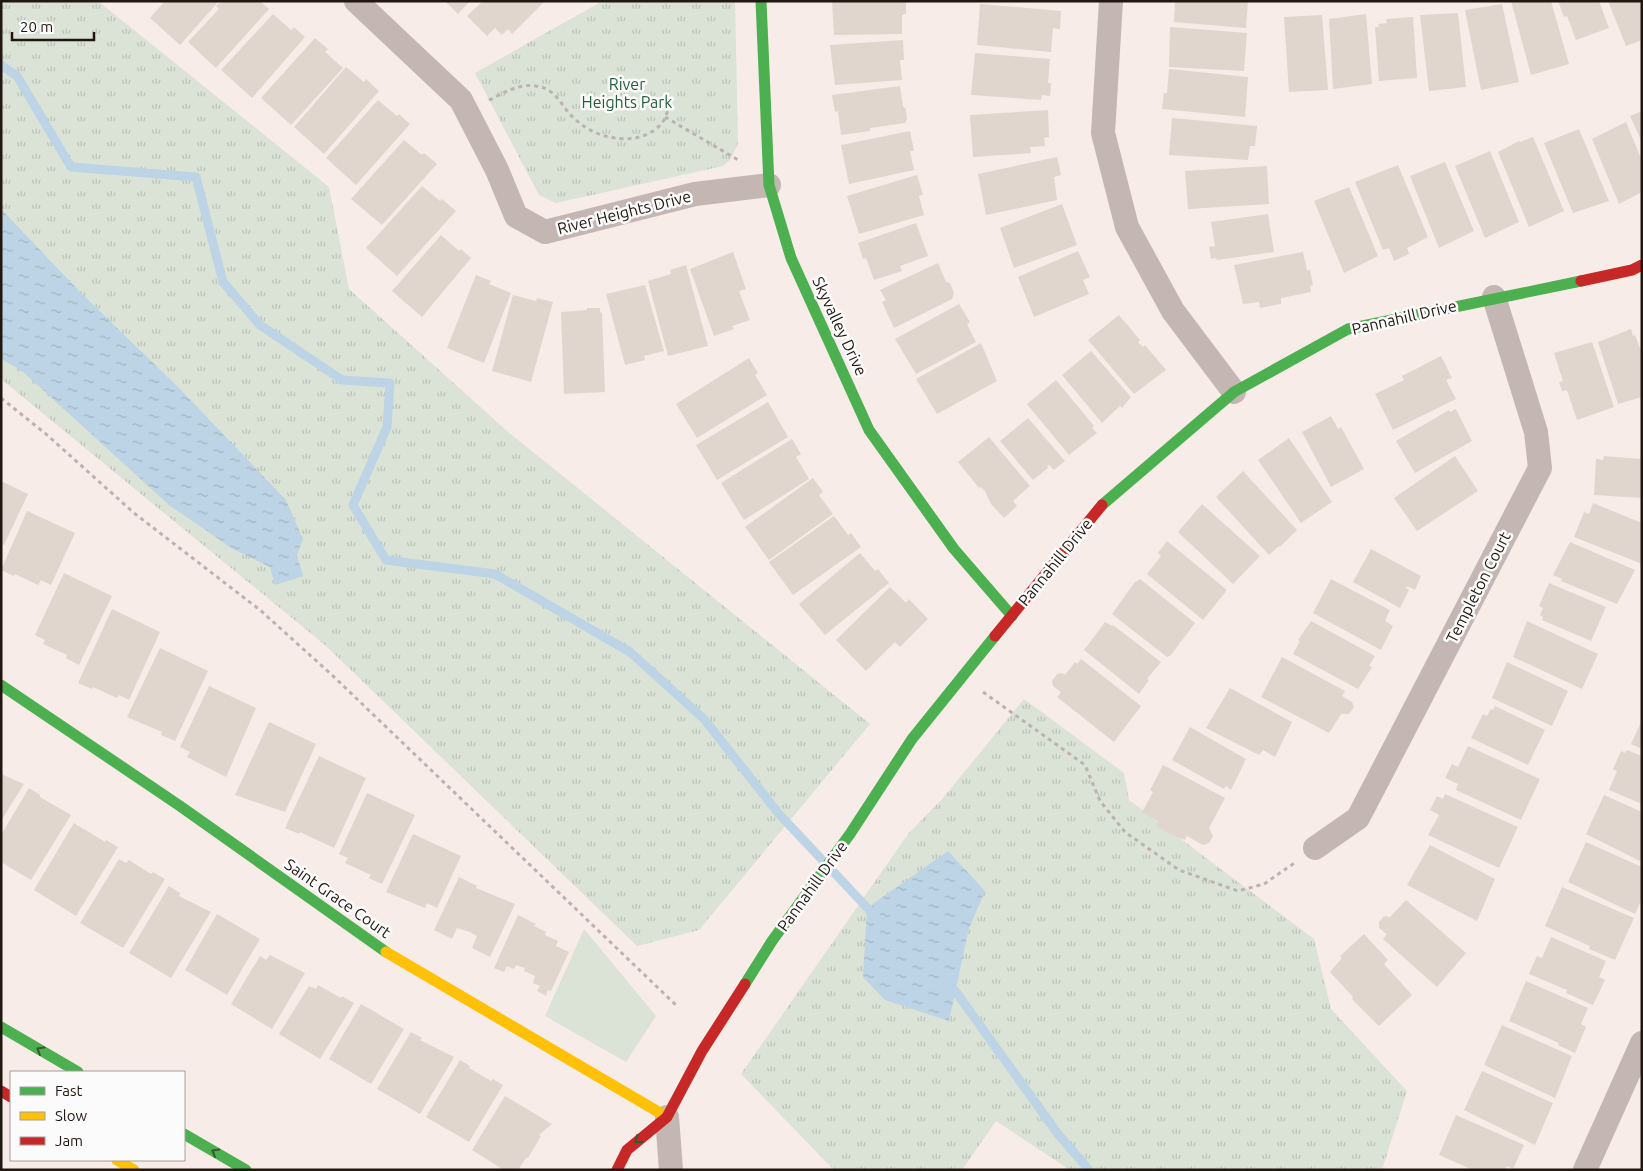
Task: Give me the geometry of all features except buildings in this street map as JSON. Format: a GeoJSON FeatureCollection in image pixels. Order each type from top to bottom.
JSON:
{"type":"FeatureCollection","features":[{"type":"Feature","properties":{"kind":"street","name":"River Heights Drive"},"geometry":{"type":"LineString","coordinates":[[356,1],[461,100],[498,170],[516,216],[545,232],[695,194],[769,185]]}},
{"type":"Feature","properties":{"kind":"street","name":"Skyvalley Drive"},"geometry":{"type":"LineString","coordinates":[[761,1],[769,185],[791,258],[869,430],[954,549],[1012,616]]}},
{"type":"Feature","properties":{"kind":"street"},"geometry":{"type":"LineString","coordinates":[[1111,1],[1103,134],[1127,227],[1174,311],[1234,392]]}},
{"type":"Feature","properties":{"kind":"street","name":"Pannahill Drive"},"geometry":{"type":"LineString","coordinates":[[617,1170],[627,1150],[668,1117],[702,1051],[772,941],[850,834],[912,740],[1097,509],[1234,392],[1348,329],[1494,297],[1632,270],[1642,265]]}},
{"type":"Feature","properties":{"kind":"street","name":"Templeton Court"},"geometry":{"type":"LineString","coordinates":[[1315,848],[1358,818],[1540,468],[1536,432],[1494,297]]}},
{"type":"Feature","properties":{"kind":"street","name":"Saint Grace Court"},"geometry":{"type":"LineString","coordinates":[[1,685],[180,806],[397,960],[668,1117]]}},
{"type":"Feature","properties":{"kind":"street"},"geometry":{"type":"LineString","coordinates":[[1,1027],[76,1071]]}},
{"type":"Feature","properties":{"kind":"street"},"geometry":{"type":"LineString","coordinates":[[1585,1170],[1642,1043]]}},
{"type":"Feature","properties":{"kind":"street"},"geometry":{"type":"LineString","coordinates":[[668,1117],[671,1170]]}},
{"type":"Feature","properties":{"kind":"street"},"geometry":{"type":"LineString","coordinates":[[185,1135],[246,1170]]}},
{"type":"Feature","properties":{"kind":"street"},"geometry":{"type":"LineString","coordinates":[[119,1161],[134,1170]]}},
{"type":"Feature","properties":{"kind":"path"},"geometry":{"type":"LineString","coordinates":[[467,111],[511,89],[523,85],[536,86],[548,89],[581,124],[600,135],[622,139],[638,138],[662,125],[670,103],[668,91]]}},
{"type":"Feature","properties":{"kind":"path"},"geometry":{"type":"LineString","coordinates":[[666,117],[742,162],[769,185]]}},
{"type":"Feature","properties":{"kind":"path"},"geometry":{"type":"LineString","coordinates":[[1,398],[46,434],[134,513],[260,610],[332,675],[678,1007]]}},
{"type":"Feature","properties":{"kind":"path"},"geometry":{"type":"LineString","coordinates":[[962,677],[1085,765],[1100,802],[1125,832],[1179,870],[1238,891],[1264,884],[1315,848]]}},
{"type":"Feature","properties":{"kind":"green space"},"geometry":{"type":"Polygon","coordinates":[[[1,1],[98,1],[329,187],[349,289],[507,431],[870,724],[699,930],[637,946],[326,646],[1,379],[1,1]]]}},
{"type":"Feature","properties":{"kind":"green space","name":"River Heights Park"},"geometry":{"type":"Polygon","coordinates":[[[612,1],[735,1],[738,144],[730,160],[723,166],[556,203],[539,195],[475,73],[599,3],[612,1]]]}},
{"type":"Feature","properties":{"kind":"green space"},"geometry":{"type":"Polygon","coordinates":[[[1024,699],[1124,773],[1129,800],[1314,939],[1331,1009],[1407,1091],[1382,1170],[1070,1170],[996,1121],[962,1170],[834,1170],[741,1074],[908,834],[943,798],[1024,699]]]}},
{"type":"Feature","properties":{"kind":"green space"},"geometry":{"type":"Polygon","coordinates":[[[584,929],[656,1016],[626,1062],[545,1016],[584,929]]]}},
{"type":"Feature","properties":{"kind":"water"},"geometry":{"type":"Polygon","coordinates":[[[1,209],[81,293],[181,390],[286,500],[303,539],[297,555],[303,576],[275,585],[270,567],[233,549],[169,505],[21,370],[1,359],[1,209]]]}},
{"type":"Feature","properties":{"kind":"water"},"geometry":{"type":"Polygon","coordinates":[[[948,851],[985,891],[969,928],[949,1021],[885,1000],[863,977],[867,908],[948,851]]]}},
{"type":"Feature","properties":{"kind":"waterway"},"geometry":{"type":"LineString","coordinates":[[1,65],[17,76],[71,167],[196,177],[223,282],[260,325],[342,380],[390,383],[387,427],[353,505],[386,560],[495,574],[630,652],[704,719],[779,814],[874,915]]}},
{"type":"Feature","properties":{"kind":"waterway"},"geometry":{"type":"LineString","coordinates":[[947,984],[956,992],[1058,1134],[1089,1170]]}},
{"type":"Feature","properties":{"kind":"traffic: fast"},"geometry":{"type":"LineString","coordinates":[[761,1],[769,185],[791,258],[869,430],[954,549],[1012,616]]}},
{"type":"Feature","properties":{"kind":"traffic: fast"},"geometry":{"type":"LineString","coordinates":[[1102,505],[1234,392],[1348,329],[1581,281]]}},
{"type":"Feature","properties":{"kind":"traffic: fast"},"geometry":{"type":"LineString","coordinates":[[745,984],[772,941],[850,834],[912,739],[995,636]]}},
{"type":"Feature","properties":{"kind":"traffic: fast"},"geometry":{"type":"LineString","coordinates":[[1,685],[180,806],[386,952]]}},
{"type":"Feature","properties":{"kind":"traffic: fast"},"geometry":{"type":"LineString","coordinates":[[1,1027],[76,1071]]}},
{"type":"Feature","properties":{"kind":"traffic: fast"},"geometry":{"type":"LineString","coordinates":[[185,1135],[246,1170]]}},
{"type":"Feature","properties":{"kind":"traffic: slow"},"geometry":{"type":"LineString","coordinates":[[386,952],[667,1117]]}},
{"type":"Feature","properties":{"kind":"traffic: slow"},"geometry":{"type":"LineString","coordinates":[[119,1161],[134,1170]]}},
{"type":"Feature","properties":{"kind":"traffic: jam"},"geometry":{"type":"LineString","coordinates":[[1581,281],[1632,270],[1642,265]]}},
{"type":"Feature","properties":{"kind":"traffic: jam"},"geometry":{"type":"LineString","coordinates":[[995,636],[1102,505]]}},
{"type":"Feature","properties":{"kind":"traffic: jam"},"geometry":{"type":"LineString","coordinates":[[617,1170],[627,1150],[667,1117],[702,1051],[745,984]]}},
{"type":"Feature","properties":{"kind":"traffic: jam"},"geometry":{"type":"LineString","coordinates":[[1,1091],[10,1096]]}}]}
